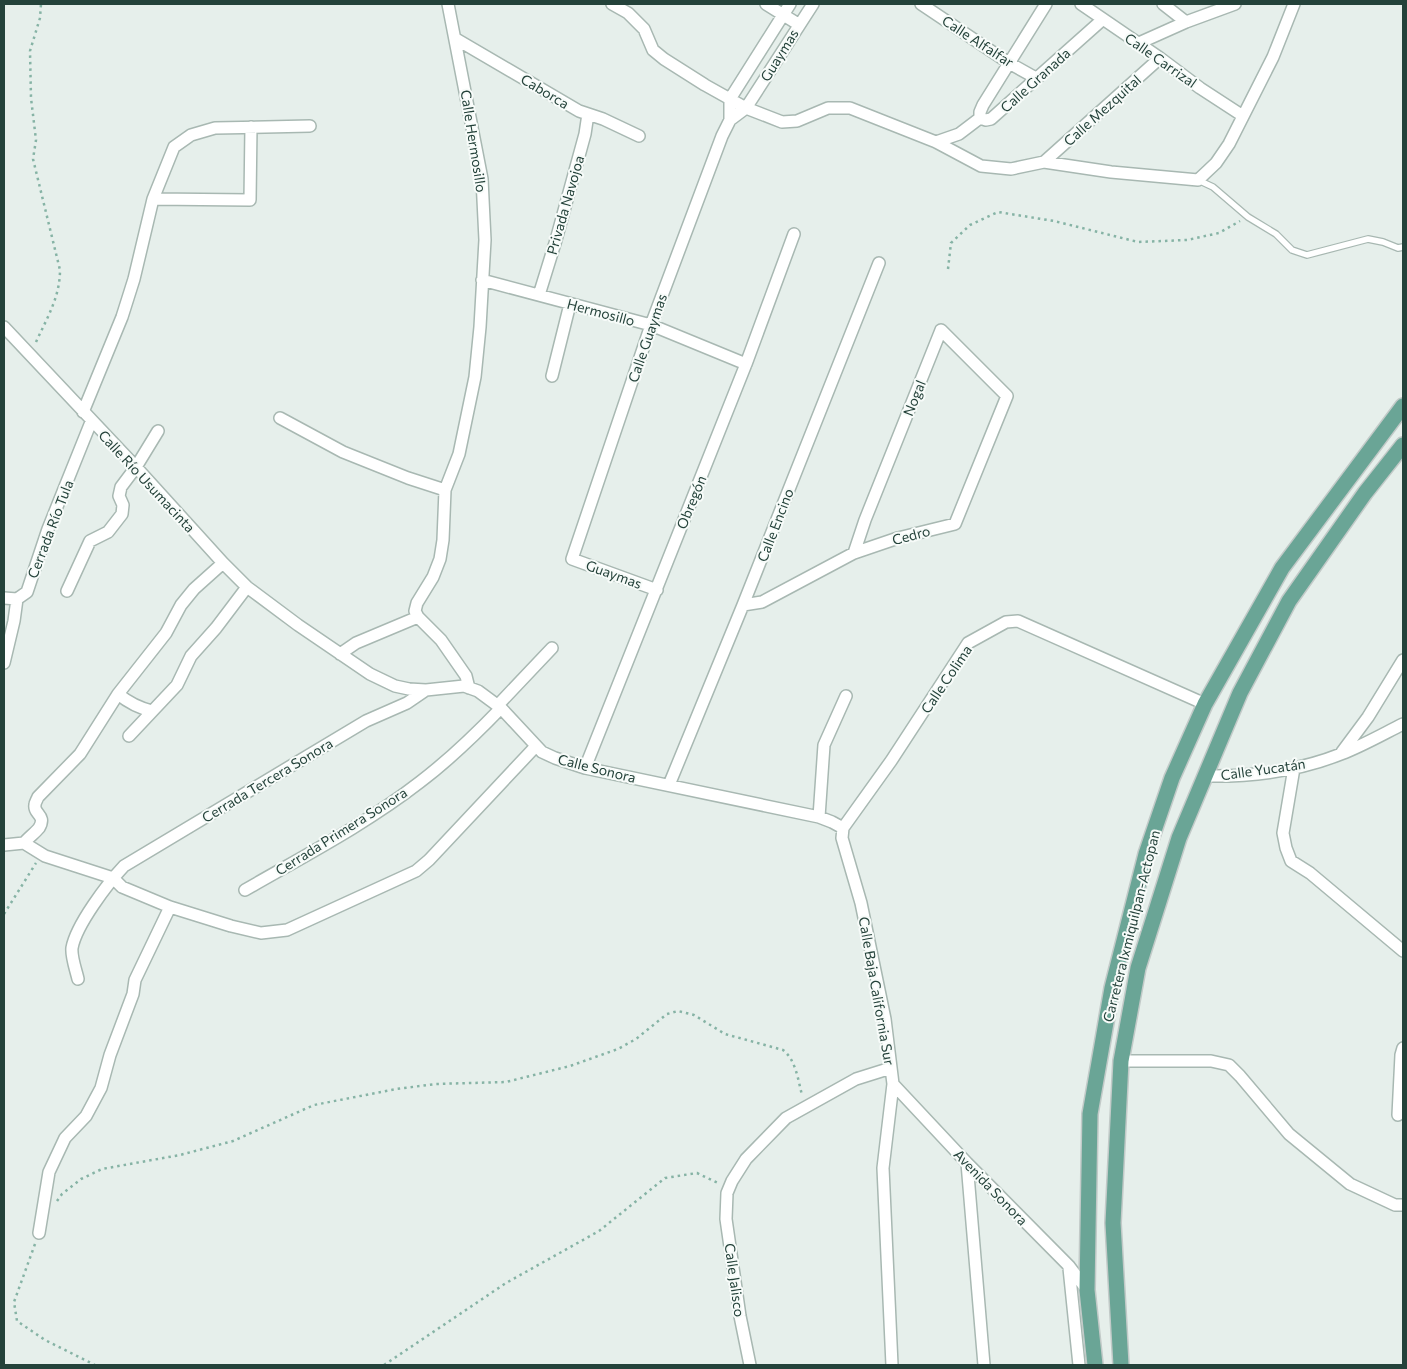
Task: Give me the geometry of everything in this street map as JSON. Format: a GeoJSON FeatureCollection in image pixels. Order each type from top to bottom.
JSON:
{"type":"FeatureCollection","features":[{"type":"Feature","properties":{"kind":"main road","name":"Carretera Ixmiquilpan-Actopan"},"geometry":{"type":"LineString","coordinates":[[1095,1365],[1087,1290],[1090,1114],[1112,988],[1146,854],[1172,778],[1205,704],[1282,568],[1403,406]]}},
{"type":"Feature","properties":{"kind":"main road"},"geometry":{"type":"LineString","coordinates":[[1121,1365],[1113,1223],[1121,1061],[1138,968],[1178,838],[1240,693],[1289,601],[1365,493],[1403,445]]}},
{"type":"Feature","properties":{"kind":"street","name":"Calle Hermosillo"},"geometry":{"type":"LineString","coordinates":[[417,614],[417,603],[433,577],[440,559],[443,540],[445,490],[459,454],[475,377],[485,240],[482,179],[448,4]]}},
{"type":"Feature","properties":{"kind":"street"},"geometry":{"type":"LineString","coordinates":[[612,4],[628,12],[644,29],[653,50],[705,86],[746,108],[782,122],[798,121],[828,108],[850,108],[936,142],[981,166],[1011,169],[1044,162],[1111,172],[1198,180],[1216,164],[1229,144],[1273,57],[1294,4]]}},
{"type":"Feature","properties":{"kind":"street"},"geometry":{"type":"LineString","coordinates":[[766,4],[798,24]]}},
{"type":"Feature","properties":{"kind":"street","name":"Guaymas"},"geometry":{"type":"LineString","coordinates":[[730,99],[790,4]]}},
{"type":"Feature","properties":{"kind":"street","name":"Guaymas"},"geometry":{"type":"LineString","coordinates":[[746,108],[798,24],[813,4]]}},
{"type":"Feature","properties":{"kind":"street","name":"Calle Alfalfar"},"geometry":{"type":"LineString","coordinates":[[921,4],[1009,63],[1036,78]]}},
{"type":"Feature","properties":{"kind":"street"},"geometry":{"type":"LineString","coordinates":[[980,118],[983,105],[1046,4]]}},
{"type":"Feature","properties":{"kind":"street","name":"Calle Carrizal"},"geometry":{"type":"LineString","coordinates":[[1081,4],[1243,116]]}},
{"type":"Feature","properties":{"kind":"street"},"geometry":{"type":"LineString","coordinates":[[1163,4],[1186,22]]}},
{"type":"Feature","properties":{"kind":"street"},"geometry":{"type":"LineString","coordinates":[[1139,44],[1186,22],[1235,4]]}},
{"type":"Feature","properties":{"kind":"street","name":"Calle Granada"},"geometry":{"type":"LineString","coordinates":[[936,142],[958,134],[980,118],[991,119],[1102,20]]}},
{"type":"Feature","properties":{"kind":"street","name":"Caborca"},"geometry":{"type":"LineString","coordinates":[[456,39],[579,111],[639,136]]}},
{"type":"Feature","properties":{"kind":"street","name":"Calle Mezquital"},"geometry":{"type":"LineString","coordinates":[[1044,162],[1160,58]]}},
{"type":"Feature","properties":{"kind":"street","name":"Calle Guaymas"},"geometry":{"type":"LineString","coordinates":[[572,559],[650,325],[722,136],[730,120],[730,99]]}},
{"type":"Feature","properties":{"kind":"street","name":"Calle Guaymas"},"geometry":{"type":"LineString","coordinates":[[730,120],[746,108]]}},
{"type":"Feature","properties":{"kind":"street","name":"Privada Navojoa"},"geometry":{"type":"LineString","coordinates":[[539,296],[585,134],[588,114]]}},
{"type":"Feature","properties":{"kind":"street"},"geometry":{"type":"LineString","coordinates":[[83,412],[122,317],[134,279],[153,199],[174,147],[191,134],[215,128],[310,126]]}},
{"type":"Feature","properties":{"kind":"street"},"geometry":{"type":"LineString","coordinates":[[153,199],[250,200],[251,127]]}},
{"type":"Feature","properties":{"kind":"street","name":"Obregón"},"geometry":{"type":"LineString","coordinates":[[585,768],[746,364],[794,234]]}},
{"type":"Feature","properties":{"kind":"street","name":"Calle Encino"},"geometry":{"type":"LineString","coordinates":[[669,785],[879,263]]}},
{"type":"Feature","properties":{"kind":"street","name":"Hermosillo"},"geometry":{"type":"LineString","coordinates":[[482,280],[650,325],[746,364]]}},
{"type":"Feature","properties":{"kind":"street"},"geometry":{"type":"LineString","coordinates":[[552,376],[570,304]]}},
{"type":"Feature","properties":{"kind":"street","name":"Calle Río Usumacinta"},"geometry":{"type":"LineString","coordinates":[[4,327],[91,422],[136,467],[223,563],[248,587],[340,654]]}},
{"type":"Feature","properties":{"kind":"street","name":"Nogal"},"geometry":{"type":"LineString","coordinates":[[854,553],[865,520],[941,330],[1007,396]]}},
{"type":"Feature","properties":{"kind":"street","name":"Cedro"},"geometry":{"type":"LineString","coordinates":[[743,605],[762,602],[854,553],[898,538],[955,524],[1007,396]]}},
{"type":"Feature","properties":{"kind":"street"},"geometry":{"type":"LineString","coordinates":[[280,418],[343,452],[408,478],[445,490]]}},
{"type":"Feature","properties":{"kind":"street","name":"Cerrada Río Tula"},"geometry":{"type":"LineString","coordinates":[[4,663],[17,599],[27,592],[48,529],[91,422]]}},
{"type":"Feature","properties":{"kind":"street"},"geometry":{"type":"LineString","coordinates":[[67,590],[90,541],[111,530],[122,514],[123,505],[119,496],[121,487],[158,431]]}},
{"type":"Feature","properties":{"kind":"street","name":"Guaymas"},"geometry":{"type":"LineString","coordinates":[[572,559],[657,590]]}},
{"type":"Feature","properties":{"kind":"street"},"geometry":{"type":"LineString","coordinates":[[24,843],[42,821],[34,805],[38,798],[80,754],[118,694],[166,633],[180,604],[223,563]]}},
{"type":"Feature","properties":{"kind":"street"},"geometry":{"type":"LineString","coordinates":[[129,736],[177,685],[191,656],[248,587]]}},
{"type":"Feature","properties":{"kind":"street"},"geometry":{"type":"LineString","coordinates":[[4,598],[17,599]]}},
{"type":"Feature","properties":{"kind":"street"},"geometry":{"type":"LineString","coordinates":[[417,614],[441,640],[466,676],[470,688],[464,686],[426,690],[394,686],[370,674],[340,654],[356,643],[417,614]]}},
{"type":"Feature","properties":{"kind":"street","name":"Calle Colima"},"geometry":{"type":"LineString","coordinates":[[844,828],[891,761],[968,642],[1006,622],[1018,621],[1205,704]]}},
{"type":"Feature","properties":{"kind":"street","name":"Cerrada Primera Sonora"},"geometry":{"type":"LineString","coordinates":[[245,890],[372,816],[418,784],[461,749],[552,648]]}},
{"type":"Feature","properties":{"kind":"street"},"geometry":{"type":"LineString","coordinates":[[1340,754],[1368,717],[1403,660]]}},
{"type":"Feature","properties":{"kind":"street","name":"Calle Sonora"},"geometry":{"type":"LineString","coordinates":[[470,688],[478,691],[500,707],[536,746],[555,758],[585,768],[819,817],[844,828]]}},
{"type":"Feature","properties":{"kind":"street","name":"Cerrada Tercera Sonora"},"geometry":{"type":"LineString","coordinates":[[78,979],[72,950],[77,933],[113,878],[124,866],[366,721],[407,703],[426,690]]}},
{"type":"Feature","properties":{"kind":"street"},"geometry":{"type":"LineString","coordinates":[[118,694],[130,703],[152,711]]}},
{"type":"Feature","properties":{"kind":"street"},"geometry":{"type":"LineString","coordinates":[[819,817],[824,745],[846,696]]}},
{"type":"Feature","properties":{"kind":"street","name":"Calle Yucatán"},"geometry":{"type":"LineString","coordinates":[[1204,776],[1230,776],[1294,768],[1340,754],[1403,724]]}},
{"type":"Feature","properties":{"kind":"street"},"geometry":{"type":"LineString","coordinates":[[4,844],[24,843],[45,856],[113,878],[122,887],[170,907],[231,926],[261,932],[287,930],[416,872],[536,746]]}},
{"type":"Feature","properties":{"kind":"street"},"geometry":{"type":"LineString","coordinates":[[1294,768],[1283,833],[1286,848],[1292,861],[1310,873],[1403,951]]}},
{"type":"Feature","properties":{"kind":"street","name":"Calle Baja California Sur"},"geometry":{"type":"LineString","coordinates":[[844,828],[842,838],[861,903],[885,1019],[893,1084],[883,1168],[892,1365]]}},
{"type":"Feature","properties":{"kind":"street"},"geometry":{"type":"LineString","coordinates":[[39,1233],[49,1172],[65,1138],[86,1116],[101,1088],[110,1055],[133,994],[135,980],[170,907]]}},
{"type":"Feature","properties":{"kind":"street"},"geometry":{"type":"LineString","coordinates":[[1398,1115],[1403,1048]]}},
{"type":"Feature","properties":{"kind":"street"},"geometry":{"type":"LineString","coordinates":[[1121,1061],[1211,1061],[1229,1066],[1240,1076],[1289,1134],[1350,1184],[1394,1205],[1403,1205]]}},
{"type":"Feature","properties":{"kind":"street","name":"Calle Jalisco"},"geometry":{"type":"LineString","coordinates":[[750,1365],[740,1316],[726,1219],[728,1194],[732,1181],[746,1159],[786,1118],[856,1079],[891,1068]]}},
{"type":"Feature","properties":{"kind":"street","name":"Avenida Sonora"},"geometry":{"type":"LineString","coordinates":[[893,1084],[967,1163],[1069,1266],[1087,1290]]}},
{"type":"Feature","properties":{"kind":"street"},"geometry":{"type":"LineString","coordinates":[[967,1163],[984,1365]]}},
{"type":"Feature","properties":{"kind":"street"},"geometry":{"type":"LineString","coordinates":[[1069,1266],[1080,1365]]}},
{"type":"Feature","properties":{"kind":"lane"},"geometry":{"type":"LineString","coordinates":[[1198,180],[1213,187],[1248,217],[1276,234],[1292,250],[1308,255],[1368,239],[1398,248],[1403,247]]}},
{"type":"Feature","properties":{"kind":"path"},"geometry":{"type":"LineString","coordinates":[[30,354],[55,302],[60,285],[60,270],[34,159],[36,140],[31,98],[30,51],[40,18],[41,4]]}},
{"type":"Feature","properties":{"kind":"path"},"geometry":{"type":"LineString","coordinates":[[948,269],[951,243],[970,224],[998,212],[1054,221],[1138,242],[1187,240],[1220,233],[1248,217]]}},
{"type":"Feature","properties":{"kind":"path"},"geometry":{"type":"LineString","coordinates":[[4,914],[36,863],[45,856]]}},
{"type":"Feature","properties":{"kind":"path"},"geometry":{"type":"LineString","coordinates":[[57,1202],[62,1194],[81,1179],[102,1169],[180,1155],[232,1141],[314,1105],[396,1089],[436,1084],[506,1082],[570,1066],[618,1049],[636,1039],[666,1014],[678,1011],[694,1014],[725,1034],[783,1050],[790,1055],[805,1108]]}},
{"type":"Feature","properties":{"kind":"path"},"geometry":{"type":"LineString","coordinates":[[384,1365],[506,1283],[599,1231],[665,1178],[697,1173],[716,1181],[728,1194]]}},
{"type":"Feature","properties":{"kind":"path"},"geometry":{"type":"LineString","coordinates":[[39,1233],[14,1302],[18,1320],[45,1340],[95,1365]]}}]}
